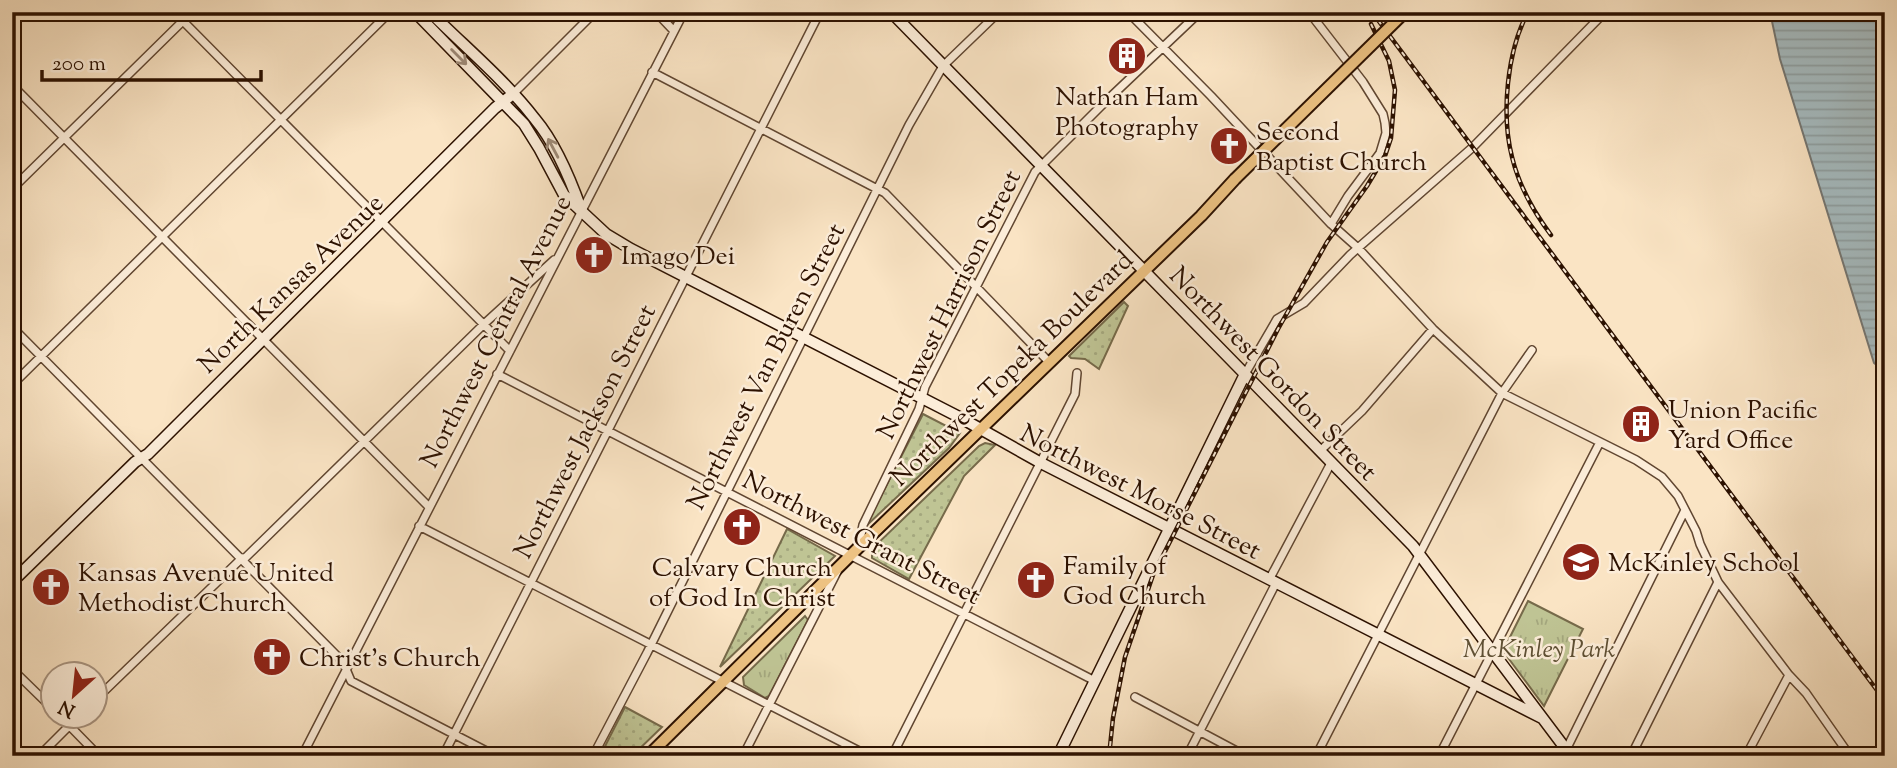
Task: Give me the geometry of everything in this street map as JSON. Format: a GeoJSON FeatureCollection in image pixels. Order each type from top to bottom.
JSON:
{"type":"FeatureCollection","features":[{"type":"Feature","properties":{"kind":"main road","name":"Northwest Morse Street"},"geometry":{"type":"LineString","coordinates":[[415,12],[503,102],[532,136],[564,195],[616,241],[1041,463],[1542,718]]}},
{"type":"Feature","properties":{"kind":"main road"},"geometry":{"type":"LineString","coordinates":[[429,12],[461,41]]}},
{"type":"Feature","properties":{"kind":"main road"},"geometry":{"type":"LineString","coordinates":[[436,12],[461,41]]}},
{"type":"Feature","properties":{"kind":"main road","name":"Northwest Gordon Street"},"geometry":{"type":"LineString","coordinates":[[891,12],[1420,554],[1566,753]]}},
{"type":"Feature","properties":{"kind":"main road","name":"Northwest Topeka Boulevard"},"geometry":{"type":"LineString","coordinates":[[648,756],[1201,216],[1235,178],[1405,12]]}},
{"type":"Feature","properties":{"kind":"main road","name":"Northwest Morse Street"},"geometry":{"type":"LineString","coordinates":[[461,41],[513,94],[545,132],[573,186],[581,210]]}},
{"type":"Feature","properties":{"kind":"main road","name":"North Kansas Avenue"},"geometry":{"type":"LineString","coordinates":[[15,575],[102,493],[148,454],[513,94]]}},
{"type":"Feature","properties":{"kind":"main road"},"geometry":{"type":"LineString","coordinates":[[1058,756],[1245,374]]}},
{"type":"Feature","properties":{"kind":"street"},"geometry":{"type":"LineString","coordinates":[[174,12],[510,351]]}},
{"type":"Feature","properties":{"kind":"street"},"geometry":{"type":"LineString","coordinates":[[12,188],[192,12]]}},
{"type":"Feature","properties":{"kind":"street"},"geometry":{"type":"LineString","coordinates":[[12,385],[390,12]]}},
{"type":"Feature","properties":{"kind":"street","name":"North Kansas Avenue"},"geometry":{"type":"LineString","coordinates":[[513,94],[595,12]]}},
{"type":"Feature","properties":{"kind":"street"},"geometry":{"type":"LineString","coordinates":[[656,12],[674,31]]}},
{"type":"Feature","properties":{"kind":"street","name":"Northwest Central Avenue"},"geometry":{"type":"LineString","coordinates":[[302,756],[684,12]]}},
{"type":"Feature","properties":{"kind":"street","name":"Northwest Jackson Street"},"geometry":{"type":"LineString","coordinates":[[443,756],[820,12]]}},
{"type":"Feature","properties":{"kind":"street","name":"Northwest Van Buren Street"},"geometry":{"type":"LineString","coordinates":[[593,756],[909,125],[943,66],[999,12]]}},
{"type":"Feature","properties":{"kind":"street"},"geometry":{"type":"LineString","coordinates":[[1128,12],[1331,224],[1358,248],[1433,329],[1502,393],[1636,460],[1662,477],[1685,510],[1718,582],[1789,675],[1807,693],[1847,755]]}},
{"type":"Feature","properties":{"kind":"street","name":"Northwest Harrison Street"},"geometry":{"type":"LineString","coordinates":[[855,551],[863,525],[922,399],[925,387],[1035,172],[1200,12]]}},
{"type":"Feature","properties":{"kind":"street"},"geometry":{"type":"LineString","coordinates":[[1310,12],[1363,82],[1383,114],[1386,133],[1380,153],[1331,224]]}},
{"type":"Feature","properties":{"kind":"street"},"geometry":{"type":"LineString","coordinates":[[1245,374],[1278,320],[1315,294],[1358,248],[1473,147],[1605,12]]}},
{"type":"Feature","properties":{"kind":"street"},"geometry":{"type":"LineString","coordinates":[[652,72],[891,198],[1049,362]]}},
{"type":"Feature","properties":{"kind":"street"},"geometry":{"type":"LineString","coordinates":[[12,85],[429,507]]}},
{"type":"Feature","properties":{"kind":"street"},"geometry":{"type":"LineString","coordinates":[[108,688],[559,254]]}},
{"type":"Feature","properties":{"kind":"street"},"geometry":{"type":"LineString","coordinates":[[12,327],[343,662],[351,681],[496,756]]}},
{"type":"Feature","properties":{"kind":"street"},"geometry":{"type":"LineString","coordinates":[[1320,451],[1362,411],[1433,329]]}},
{"type":"Feature","properties":{"kind":"street"},"geometry":{"type":"LineString","coordinates":[[1316,756],[1502,393],[1532,350]]}},
{"type":"Feature","properties":{"kind":"street"},"geometry":{"type":"LineString","coordinates":[[892,756],[1075,394],[1077,373]]}},
{"type":"Feature","properties":{"kind":"street","name":"Northwest Grant Street"},"geometry":{"type":"LineString","coordinates":[[497,374],[727,491],[855,551],[1095,681]]}},
{"type":"Feature","properties":{"kind":"street"},"geometry":{"type":"LineString","coordinates":[[1439,756],[1600,442]]}},
{"type":"Feature","properties":{"kind":"street"},"geometry":{"type":"LineString","coordinates":[[1187,756],[1331,463]]}},
{"type":"Feature","properties":{"kind":"street"},"geometry":{"type":"LineString","coordinates":[[1566,753],[1685,510]]}},
{"type":"Feature","properties":{"kind":"street"},"geometry":{"type":"LineString","coordinates":[[419,526],[869,756]]}},
{"type":"Feature","properties":{"kind":"street"},"geometry":{"type":"LineString","coordinates":[[743,756],[841,566]]}},
{"type":"Feature","properties":{"kind":"street"},"geometry":{"type":"LineString","coordinates":[[1631,756],[1718,582]]}},
{"type":"Feature","properties":{"kind":"street"},"geometry":{"type":"LineString","coordinates":[[12,668],[38,694]]}},
{"type":"Feature","properties":{"kind":"street"},"geometry":{"type":"LineString","coordinates":[[1746,756],[1789,675]]}},
{"type":"Feature","properties":{"kind":"street"},"geometry":{"type":"LineString","coordinates":[[1135,697],[1246,756]]}},
{"type":"Feature","properties":{"kind":"street"},"geometry":{"type":"LineString","coordinates":[[39,756],[64,730]]}},
{"type":"Feature","properties":{"kind":"street"},"geometry":{"type":"LineString","coordinates":[[74,730],[100,756]]}},
{"type":"Feature","properties":{"kind":"green space"},"geometry":{"type":"Polygon","coordinates":[[[1124,302],[1128,306],[1099,369],[1085,359],[1071,358],[1069,356],[1124,302]]]}},
{"type":"Feature","properties":{"kind":"green space"},"geometry":{"type":"Polygon","coordinates":[[[923,414],[960,433],[949,448],[865,527],[923,414]]]}},
{"type":"Feature","properties":{"kind":"green space"},"geometry":{"type":"Polygon","coordinates":[[[985,443],[995,445],[964,476],[909,579],[872,558],[874,547],[985,443]]]}},
{"type":"Feature","properties":{"kind":"green space"},"geometry":{"type":"Polygon","coordinates":[[[787,529],[835,556],[720,667],[787,529]]]}},
{"type":"Feature","properties":{"kind":"green space","name":"McKinley Park"},"geometry":{"type":"Polygon","coordinates":[[[1528,601],[1583,629],[1544,706],[1503,651],[1528,601]]]}},
{"type":"Feature","properties":{"kind":"green space"},"geometry":{"type":"Polygon","coordinates":[[[805,616],[808,620],[769,696],[765,698],[744,685],[743,677],[805,616]]]}},
{"type":"Feature","properties":{"kind":"green space"},"geometry":{"type":"Polygon","coordinates":[[[625,707],[662,727],[632,756],[600,756],[625,707]]]}},
{"type":"Feature","properties":{"kind":"water"},"geometry":{"type":"Polygon","coordinates":[[[1770,12],[1885,12],[1885,372],[1874,363],[1780,59],[1770,12]]]}},
{"type":"Feature","properties":{"kind":"railway"},"geometry":{"type":"LineString","coordinates":[[1372,12],[1885,701]]}},
{"type":"Feature","properties":{"kind":"railway"},"geometry":{"type":"LineString","coordinates":[[1528,12],[1515,45],[1511,64],[1507,122],[1515,168],[1533,207],[1551,235]]}},
{"type":"Feature","properties":{"kind":"railway"},"geometry":{"type":"LineString","coordinates":[[1109,756],[1113,718],[1125,657],[1153,575],[1278,329],[1327,242],[1385,156],[1391,138],[1395,90],[1389,61],[1371,24]]}},
{"type":"Feature","properties":{"kind":"place","name":"Nathan Ham Photography"},"geometry":{"type":"Point","coordinates":[1127,56]}},
{"type":"Feature","properties":{"kind":"place","name":"Second Baptist Church"},"geometry":{"type":"Point","coordinates":[1229,146]}},
{"type":"Feature","properties":{"kind":"place","name":"Imago Dei"},"geometry":{"type":"Point","coordinates":[594,255]}},
{"type":"Feature","properties":{"kind":"place","name":"Union Pacific Yard Office"},"geometry":{"type":"Point","coordinates":[1641,424]}},
{"type":"Feature","properties":{"kind":"place","name":"Calvary Church of God In Christ"},"geometry":{"type":"Point","coordinates":[742,527]}},
{"type":"Feature","properties":{"kind":"place","name":"McKinley School"},"geometry":{"type":"Point","coordinates":[1581,562]}},
{"type":"Feature","properties":{"kind":"place","name":"Family of God Church"},"geometry":{"type":"Point","coordinates":[1036,580]}},
{"type":"Feature","properties":{"kind":"place","name":"Kansas Avenue United Methodist Church"},"geometry":{"type":"Point","coordinates":[51,587]}},
{"type":"Feature","properties":{"kind":"place","name":"Christ's Church"},"geometry":{"type":"Point","coordinates":[272,657]}}]}
